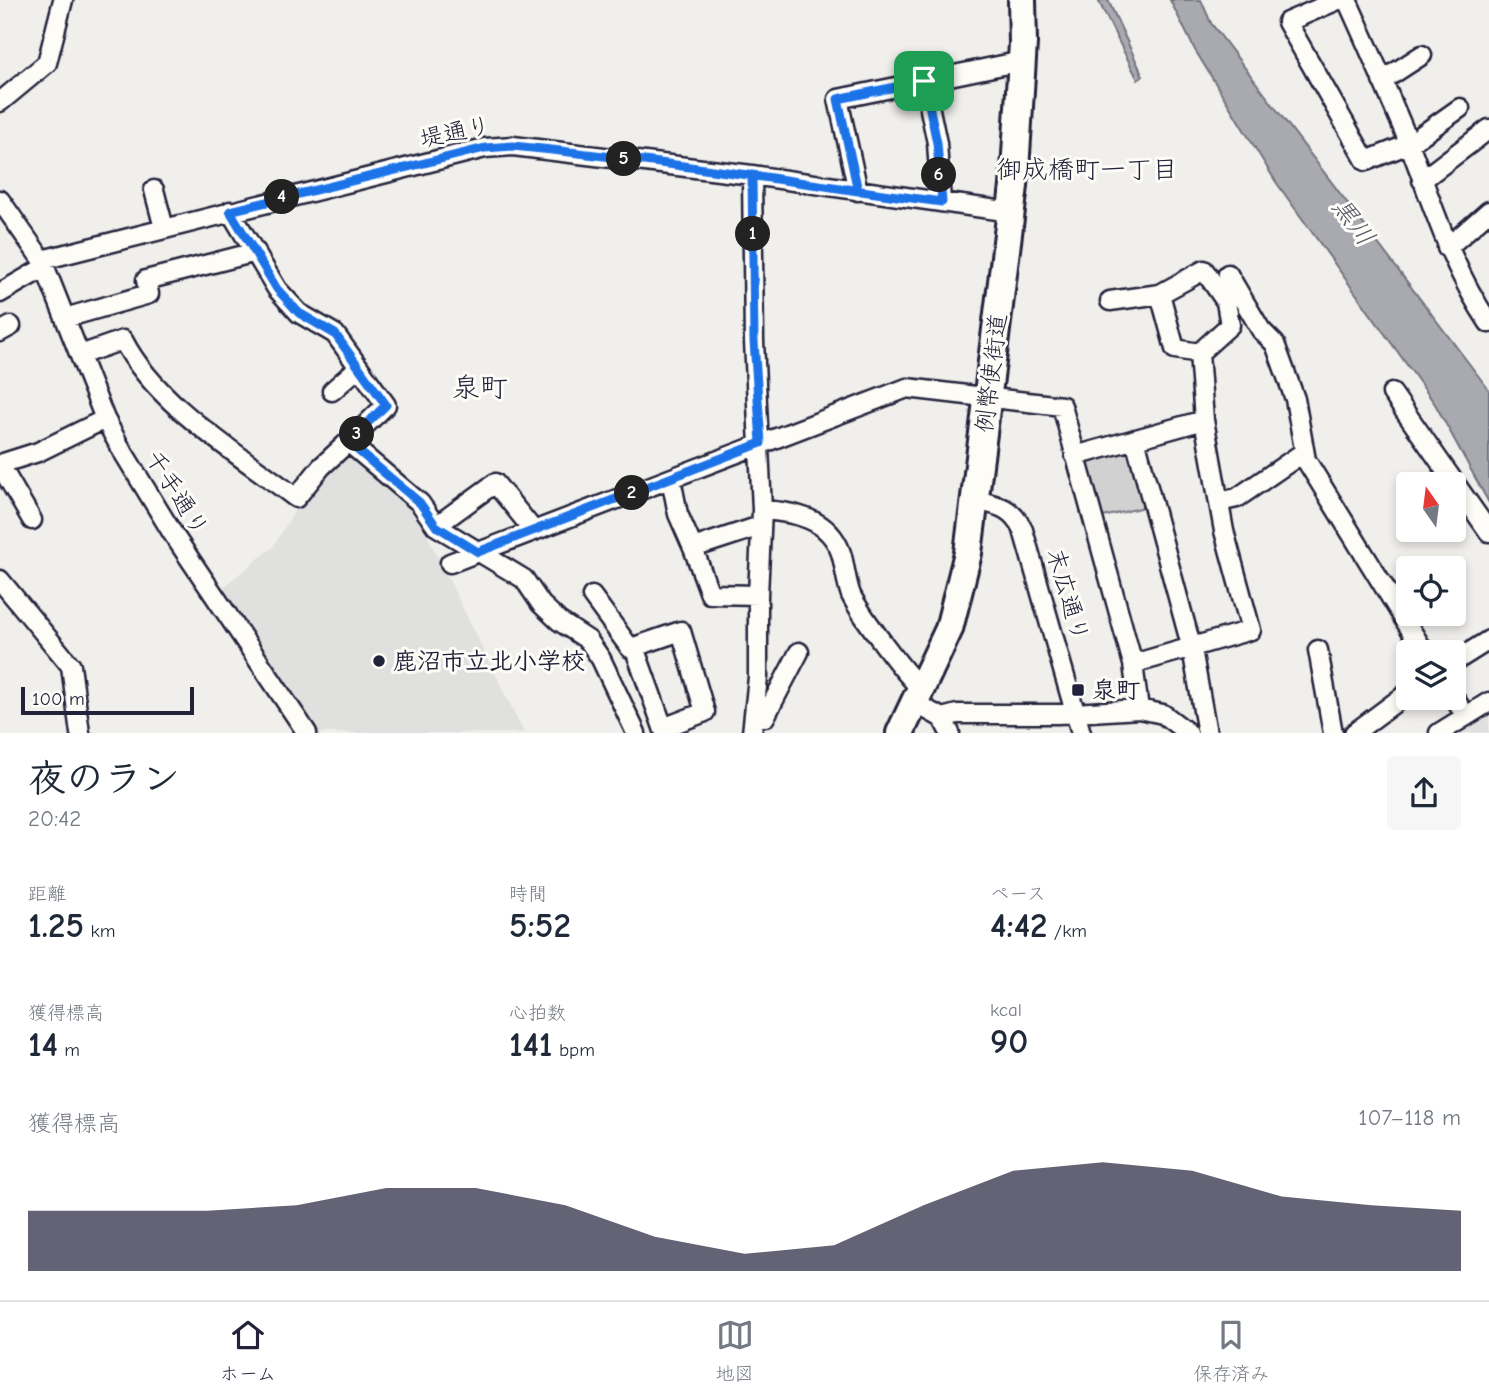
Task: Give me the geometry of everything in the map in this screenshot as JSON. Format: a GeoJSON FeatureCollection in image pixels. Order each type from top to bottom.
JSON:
{"type":"FeatureCollection","features":[{"type":"Feature","properties":{"kind":"highway","name":"例幣使街道"},"geometry":{"type":"LineString","coordinates":[[900,733],[949,629],[961,592],[989,396],[1011,212],[1022,61],[1022,0]]}},
{"type":"Feature","properties":{"kind":"street"},"geometry":{"type":"LineString","coordinates":[[0,102],[47,64],[63,0]]}},
{"type":"Feature","properties":{"kind":"street"},"geometry":{"type":"LineString","coordinates":[[1338,0],[1287,22],[1366,161],[1409,144],[1460,108]]}},
{"type":"Feature","properties":{"kind":"street"},"geometry":{"type":"LineString","coordinates":[[1346,0],[1409,144],[1447,248],[1469,293],[1489,323]]}},
{"type":"Feature","properties":{"kind":"street"},"geometry":{"type":"LineString","coordinates":[[1382,81],[1422,55]]}},
{"type":"Feature","properties":{"kind":"street"},"geometry":{"type":"LineString","coordinates":[[858,191],[838,99],[1022,61]]}},
{"type":"Feature","properties":{"kind":"street"},"geometry":{"type":"LineString","coordinates":[[924,81],[937,143],[942,202]]}},
{"type":"Feature","properties":{"kind":"street"},"geometry":{"type":"LineString","coordinates":[[1422,180],[1489,129]]}},
{"type":"Feature","properties":{"kind":"street","name":"堤通り"},"geometry":{"type":"LineString","coordinates":[[0,293],[44,263],[164,228],[498,146],[543,149],[752,175],[1011,212]]}},
{"type":"Feature","properties":{"kind":"street"},"geometry":{"type":"LineString","coordinates":[[752,175],[754,341],[761,443],[758,677],[753,725]]}},
{"type":"Feature","properties":{"kind":"street"},"geometry":{"type":"LineString","coordinates":[[154,190],[164,228]]}},
{"type":"Feature","properties":{"kind":"street","name":"千手通り"},"geometry":{"type":"LineString","coordinates":[[0,200],[44,263],[105,419],[173,534],[307,733]]}},
{"type":"Feature","properties":{"kind":"street"},"geometry":{"type":"LineString","coordinates":[[80,355],[123,340],[142,370],[170,401],[296,498],[321,467],[386,405],[335,334],[299,313],[277,289],[230,211]]}},
{"type":"Feature","properties":{"kind":"street"},"geometry":{"type":"LineString","coordinates":[[1447,248],[1489,211]]}},
{"type":"Feature","properties":{"kind":"street"},"geometry":{"type":"LineString","coordinates":[[65,318],[149,294],[146,280],[256,252]]}},
{"type":"Feature","properties":{"kind":"street"},"geometry":{"type":"LineString","coordinates":[[1110,301],[1160,294],[1204,270],[1226,302],[1230,325],[1199,353]]}},
{"type":"Feature","properties":{"kind":"street"},"geometry":{"type":"LineString","coordinates":[[1228,274],[1261,330],[1275,344],[1295,399],[1304,452],[1417,640]]}},
{"type":"Feature","properties":{"kind":"street"},"geometry":{"type":"LineString","coordinates":[[1160,294],[1175,349],[1199,353]]}},
{"type":"Feature","properties":{"kind":"street"},"geometry":{"type":"LineString","coordinates":[[1133,664],[1251,630],[1219,502],[1204,420],[1199,353]]}},
{"type":"Feature","properties":{"kind":"street"},"geometry":{"type":"LineString","coordinates":[[332,391],[359,367]]}},
{"type":"Feature","properties":{"kind":"street"},"geometry":{"type":"LineString","coordinates":[[450,563],[907,388],[1062,406],[1133,664],[1139,709]]}},
{"type":"Feature","properties":{"kind":"street"},"geometry":{"type":"LineString","coordinates":[[1392,393],[1489,532]]}},
{"type":"Feature","properties":{"kind":"street"},"geometry":{"type":"LineString","coordinates":[[32,520],[0,465],[38,452],[105,419]]}},
{"type":"Feature","properties":{"kind":"street"},"geometry":{"type":"LineString","coordinates":[[1075,457],[1204,420]]}},
{"type":"Feature","properties":{"kind":"street"},"geometry":{"type":"LineString","coordinates":[[1135,439],[1192,649],[1207,733]]}},
{"type":"Feature","properties":{"kind":"street"},"geometry":{"type":"LineString","coordinates":[[348,442],[420,503],[436,526],[524,579],[541,604],[559,621],[588,640],[601,659],[636,733]]}},
{"type":"Feature","properties":{"kind":"street"},"geometry":{"type":"LineString","coordinates":[[1219,502],[1237,498],[1304,452]]}},
{"type":"Feature","properties":{"kind":"street"},"geometry":{"type":"LineString","coordinates":[[671,479],[678,514],[710,594],[758,595]]}},
{"type":"Feature","properties":{"kind":"street"},"geometry":{"type":"LineString","coordinates":[[436,526],[495,483],[534,531]]}},
{"type":"Feature","properties":{"kind":"street","name":"末広通り"},"geometry":{"type":"LineString","coordinates":[[975,500],[1007,508],[1016,516],[1023,530],[1081,733]]}},
{"type":"Feature","properties":{"kind":"street"},"geometry":{"type":"LineString","coordinates":[[693,548],[761,518],[794,512],[828,529],[840,551],[851,595],[919,696],[946,726],[957,714],[1139,709],[1163,714],[1188,733]]}},
{"type":"Feature","properties":{"kind":"street"},"geometry":{"type":"LineString","coordinates":[[0,580],[71,666],[80,733]]}},
{"type":"Feature","properties":{"kind":"street"},"geometry":{"type":"LineString","coordinates":[[592,596],[632,647],[664,731],[705,712],[681,631],[632,647],[601,659]]}},
{"type":"Feature","properties":{"kind":"street"},"geometry":{"type":"LineString","coordinates":[[1466,654],[1489,640]]}},
{"type":"Feature","properties":{"kind":"street"},"geometry":{"type":"LineString","coordinates":[[1318,650],[1333,733]]}},
{"type":"Feature","properties":{"kind":"street"},"geometry":{"type":"LineString","coordinates":[[753,725],[765,717],[799,652]]}},
{"type":"Feature","properties":{"kind":"street"},"geometry":{"type":"LineString","coordinates":[[1354,733],[1396,702]]}},
{"type":"Feature","properties":{"kind":"street"},"geometry":{"type":"LineString","coordinates":[[1439,733],[1489,702]]}},
{"type":"Feature","properties":{"kind":"street"},"geometry":{"type":"LineString","coordinates":[[1462,710],[1466,716]]}},
{"type":"Feature","properties":{"kind":"shaded area"},"geometry":{"type":"Polygon","coordinates":[[[1125,447],[1133,452],[1148,506],[1099,518],[1084,466],[1088,458],[1125,447]]]}},
{"type":"Feature","properties":{"kind":"shaded area","name":"鹿沼市立北小学校"},"geometry":{"type":"Polygon","coordinates":[[[347,450],[406,492],[524,733],[318,733],[222,588],[273,547],[314,478],[347,450]]]}},
{"type":"Feature","properties":{"kind":"shaded area"},"geometry":{"type":"Polygon","coordinates":[[[1489,710],[1489,733],[1452,733],[1489,710]]]}},
{"type":"Feature","properties":{"kind":"water"},"geometry":{"type":"Polygon","coordinates":[[[1098,0],[1108,0],[1143,76],[1138,80],[1098,0]]]}},
{"type":"Feature","properties":{"kind":"water","name":"黒川"},"geometry":{"type":"Polygon","coordinates":[[[1170,0],[1201,0],[1211,23],[1489,390],[1489,503],[1435,404],[1276,182],[1195,50],[1170,0]]]}},
{"type":"Feature","properties":{"kind":"place","name":"鹿沼市立北小学校"},"geometry":{"type":"Point","coordinates":[379,661]}},
{"type":"Feature","properties":{"kind":"place","name":"泉町"},"geometry":{"type":"Point","coordinates":[1078,690]}},
{"type":"Feature","properties":{"kind":"district","name":"御成橋町一丁目"},"geometry":{"type":"Point","coordinates":[1087,170]}},
{"type":"Feature","properties":{"kind":"district","name":"泉町"},"geometry":{"type":"Point","coordinates":[480,388]}},
{"type":"Feature","properties":{"kind":"route"},"geometry":{"type":"LineString","coordinates":[[924,81],[838,99],[858,191],[752,175],[754,341],[761,443],[478,552],[448,536],[436,526],[420,503],[348,442],[386,405],[335,334],[299,313],[277,289],[230,211],[485,148],[513,146],[752,175],[854,190],[942,202],[937,143],[924,81]]}}]}
